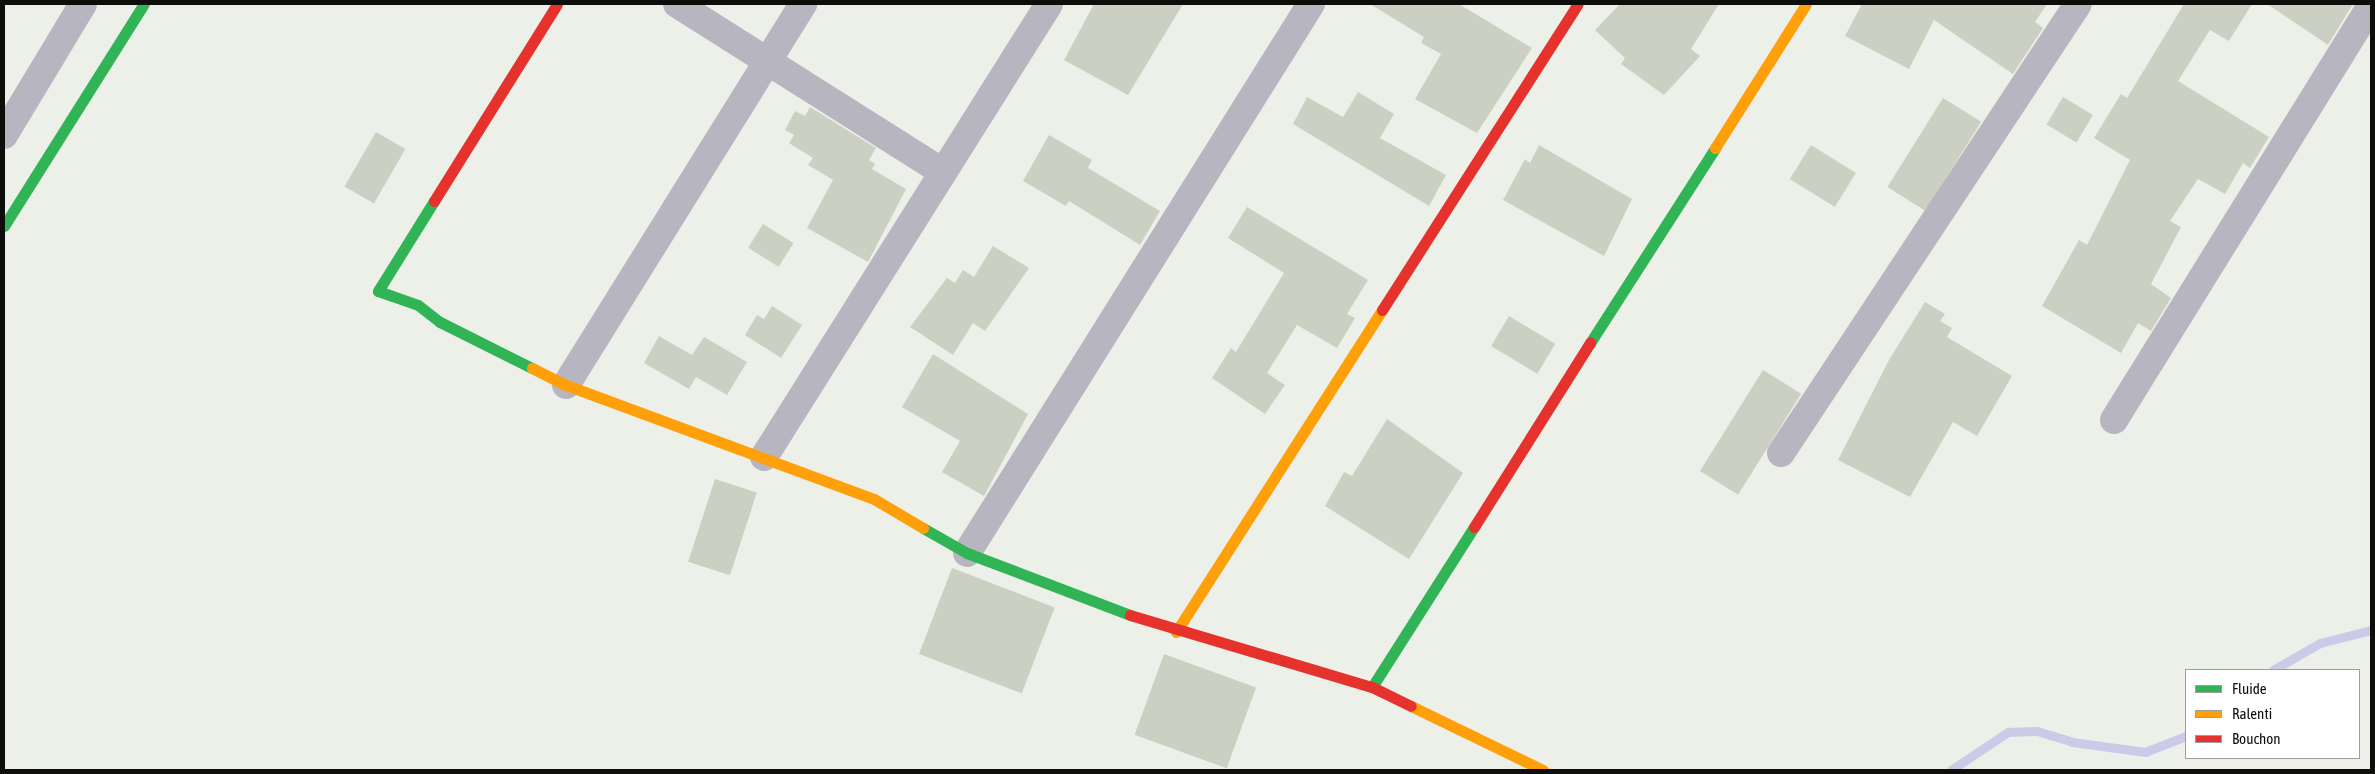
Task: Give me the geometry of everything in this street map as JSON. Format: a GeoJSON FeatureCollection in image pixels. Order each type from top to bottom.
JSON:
{"type":"FeatureCollection","features":[{"type":"Feature","properties":{"kind":"street"},"geometry":{"type":"LineString","coordinates":[[4,135],[82,4]]}},
{"type":"Feature","properties":{"kind":"street"},"geometry":{"type":"LineString","coordinates":[[4,226],[144,4]]}},
{"type":"Feature","properties":{"kind":"street"},"geometry":{"type":"LineString","coordinates":[[557,4],[378,291],[418,305],[440,322],[566,385],[874,499],[967,553],[1176,632],[1372,687],[1543,770]]}},
{"type":"Feature","properties":{"kind":"street"},"geometry":{"type":"LineString","coordinates":[[677,4],[944,172]]}},
{"type":"Feature","properties":{"kind":"street"},"geometry":{"type":"LineString","coordinates":[[566,385],[803,4]]}},
{"type":"Feature","properties":{"kind":"street"},"geometry":{"type":"LineString","coordinates":[[764,458],[1049,4]]}},
{"type":"Feature","properties":{"kind":"street"},"geometry":{"type":"LineString","coordinates":[[967,553],[1311,4]]}},
{"type":"Feature","properties":{"kind":"street"},"geometry":{"type":"LineString","coordinates":[[1176,632],[1578,4]]}},
{"type":"Feature","properties":{"kind":"street"},"geometry":{"type":"LineString","coordinates":[[1372,687],[1806,4]]}},
{"type":"Feature","properties":{"kind":"street"},"geometry":{"type":"LineString","coordinates":[[1781,453],[2078,4]]}},
{"type":"Feature","properties":{"kind":"street"},"geometry":{"type":"LineString","coordinates":[[2114,420],[2371,5]]}},
{"type":"Feature","properties":{"kind":"building"},"geometry":{"type":"Polygon","coordinates":[[[1094,4],[1183,4],[1128,95],[1064,60],[1094,4]]]}},
{"type":"Feature","properties":{"kind":"building"},"geometry":{"type":"Polygon","coordinates":[[[1370,4],[1459,4],[1532,48],[1477,133],[1415,99],[1441,54],[1421,43],[1424,37],[1370,4]]]}},
{"type":"Feature","properties":{"kind":"building"},"geometry":{"type":"Polygon","coordinates":[[[1620,4],[1719,4],[1691,49],[1700,56],[1664,95],[1621,64],[1625,58],[1595,30],[1620,4]]]}},
{"type":"Feature","properties":{"kind":"building"},"geometry":{"type":"Polygon","coordinates":[[[1862,4],[2047,4],[2035,22],[2043,28],[2013,74],[1934,20],[1909,69],[1845,36],[1862,4]]]}},
{"type":"Feature","properties":{"kind":"building"},"geometry":{"type":"Polygon","coordinates":[[[2184,4],[2252,4],[2229,41],[2210,30],[2178,81],[2269,137],[2250,168],[2243,163],[2225,194],[2198,179],[2170,221],[2181,227],[2151,284],[2171,298],[2151,331],[2138,323],[2121,353],[2042,306],[2079,240],[2087,245],[2130,160],[2094,138],[2121,94],[2127,98],[2184,4]]]}},
{"type":"Feature","properties":{"kind":"building"},"geometry":{"type":"Polygon","coordinates":[[[2267,4],[2353,4],[2328,45],[2267,4]]]}},
{"type":"Feature","properties":{"kind":"building"},"geometry":{"type":"Polygon","coordinates":[[[1358,92],[1394,114],[1380,138],[1446,175],[1429,206],[1293,124],[1307,97],[1343,117],[1358,92]]]}},
{"type":"Feature","properties":{"kind":"building"},"geometry":{"type":"Polygon","coordinates":[[[2063,97],[2093,115],[2077,142],[2047,124],[2063,97]]]}},
{"type":"Feature","properties":{"kind":"building"},"geometry":{"type":"Polygon","coordinates":[[[1943,98],[1981,122],[1926,211],[1887,187],[1943,98]]]}},
{"type":"Feature","properties":{"kind":"building"},"geometry":{"type":"Polygon","coordinates":[[[810,107],[876,148],[869,160],[875,164],[872,169],[906,189],[868,262],[807,228],[833,180],[808,165],[813,158],[789,143],[794,135],[785,130],[795,111],[805,116],[810,107]]]}},
{"type":"Feature","properties":{"kind":"building"},"geometry":{"type":"Polygon","coordinates":[[[376,132],[405,149],[374,204],[344,187],[376,132]]]}},
{"type":"Feature","properties":{"kind":"building"},"geometry":{"type":"Polygon","coordinates":[[[1049,135],[1092,160],[1088,168],[1160,211],[1140,245],[1069,201],[1066,206],[1023,181],[1049,135]]]}},
{"type":"Feature","properties":{"kind":"building"},"geometry":{"type":"Polygon","coordinates":[[[1539,145],[1632,199],[1604,256],[1503,200],[1525,159],[1530,163],[1539,145]]]}},
{"type":"Feature","properties":{"kind":"building"},"geometry":{"type":"Polygon","coordinates":[[[1811,145],[1856,173],[1835,207],[1790,179],[1811,145]]]}},
{"type":"Feature","properties":{"kind":"building"},"geometry":{"type":"Polygon","coordinates":[[[1247,207],[1368,280],[1347,314],[1355,318],[1337,348],[1297,325],[1267,373],[1285,385],[1265,414],[1212,378],[1231,348],[1236,352],[1284,273],[1228,238],[1247,207]]]}},
{"type":"Feature","properties":{"kind":"building"},"geometry":{"type":"Polygon","coordinates":[[[763,224],[794,243],[779,267],[748,248],[763,224]]]}},
{"type":"Feature","properties":{"kind":"building"},"geometry":{"type":"Polygon","coordinates":[[[993,246],[1029,268],[985,331],[973,323],[953,355],[910,327],[947,278],[955,283],[963,270],[974,277],[993,246]]]}},
{"type":"Feature","properties":{"kind":"building"},"geometry":{"type":"Polygon","coordinates":[[[1925,302],[1945,314],[1940,321],[1952,328],[1947,337],[2012,376],[1977,436],[1953,422],[1910,497],[1838,460],[1889,360],[1925,302]]]}},
{"type":"Feature","properties":{"kind":"building"},"geometry":{"type":"Polygon","coordinates":[[[772,306],[802,325],[781,358],[745,335],[757,315],[764,319],[772,306]]]}},
{"type":"Feature","properties":{"kind":"building"},"geometry":{"type":"Polygon","coordinates":[[[1509,316],[1555,344],[1537,374],[1491,346],[1509,316]]]}},
{"type":"Feature","properties":{"kind":"building"},"geometry":{"type":"Polygon","coordinates":[[[659,336],[692,355],[704,337],[747,362],[727,395],[696,377],[689,389],[644,363],[659,336]]]}},
{"type":"Feature","properties":{"kind":"building"},"geometry":{"type":"Polygon","coordinates":[[[933,354],[1028,414],[984,496],[942,472],[960,441],[902,407],[933,354]]]}},
{"type":"Feature","properties":{"kind":"building"},"geometry":{"type":"Polygon","coordinates":[[[1763,370],[1801,394],[1738,495],[1700,471],[1763,370]]]}},
{"type":"Feature","properties":{"kind":"building"},"geometry":{"type":"Polygon","coordinates":[[[1387,419],[1463,473],[1409,559],[1325,506],[1344,472],[1352,476],[1387,419]]]}},
{"type":"Feature","properties":{"kind":"building"},"geometry":{"type":"Polygon","coordinates":[[[715,479],[757,493],[730,575],[688,562],[715,479]]]}},
{"type":"Feature","properties":{"kind":"building"},"geometry":{"type":"Polygon","coordinates":[[[952,568],[1055,607],[1022,693],[919,654],[952,568]]]}},
{"type":"Feature","properties":{"kind":"building"},"geometry":{"type":"Polygon","coordinates":[[[1164,654],[1256,688],[1227,768],[1135,735],[1164,654]]]}},
{"type":"Feature","properties":{"kind":"waterway"},"geometry":{"type":"LineString","coordinates":[[2275,669],[2320,643],[2371,630]]}},
{"type":"Feature","properties":{"kind":"waterway"},"geometry":{"type":"LineString","coordinates":[[1951,770],[2008,732],[2037,731],[2072,742],[2145,752],[2185,736]]}},
{"type":"Feature","properties":{"kind":"traffic: fast"},"geometry":{"type":"LineString","coordinates":[[4,226],[144,4]]}},
{"type":"Feature","properties":{"kind":"traffic: fast"},"geometry":{"type":"LineString","coordinates":[[1590,343],[1715,148]]}},
{"type":"Feature","properties":{"kind":"traffic: fast"},"geometry":{"type":"LineString","coordinates":[[434,201],[378,291],[418,305],[440,322],[532,368]]}},
{"type":"Feature","properties":{"kind":"traffic: fast"},"geometry":{"type":"LineString","coordinates":[[1372,687],[1474,527]]}},
{"type":"Feature","properties":{"kind":"traffic: fast"},"geometry":{"type":"LineString","coordinates":[[923,528],[967,553],[1130,615]]}},
{"type":"Feature","properties":{"kind":"traffic: slow"},"geometry":{"type":"LineString","coordinates":[[1715,148],[1806,4]]}},
{"type":"Feature","properties":{"kind":"traffic: slow"},"geometry":{"type":"LineString","coordinates":[[1176,632],[1382,310]]}},
{"type":"Feature","properties":{"kind":"traffic: slow"},"geometry":{"type":"LineString","coordinates":[[532,368],[566,385],[874,499],[923,528]]}},
{"type":"Feature","properties":{"kind":"traffic: slow"},"geometry":{"type":"LineString","coordinates":[[1411,706],[1543,770]]}},
{"type":"Feature","properties":{"kind":"traffic: jam"},"geometry":{"type":"LineString","coordinates":[[434,201],[557,4]]}},
{"type":"Feature","properties":{"kind":"traffic: jam"},"geometry":{"type":"LineString","coordinates":[[1382,310],[1578,4]]}},
{"type":"Feature","properties":{"kind":"traffic: jam"},"geometry":{"type":"LineString","coordinates":[[1474,527],[1590,343]]}},
{"type":"Feature","properties":{"kind":"traffic: jam"},"geometry":{"type":"LineString","coordinates":[[1130,615],[1372,687],[1411,706]]}}]}
